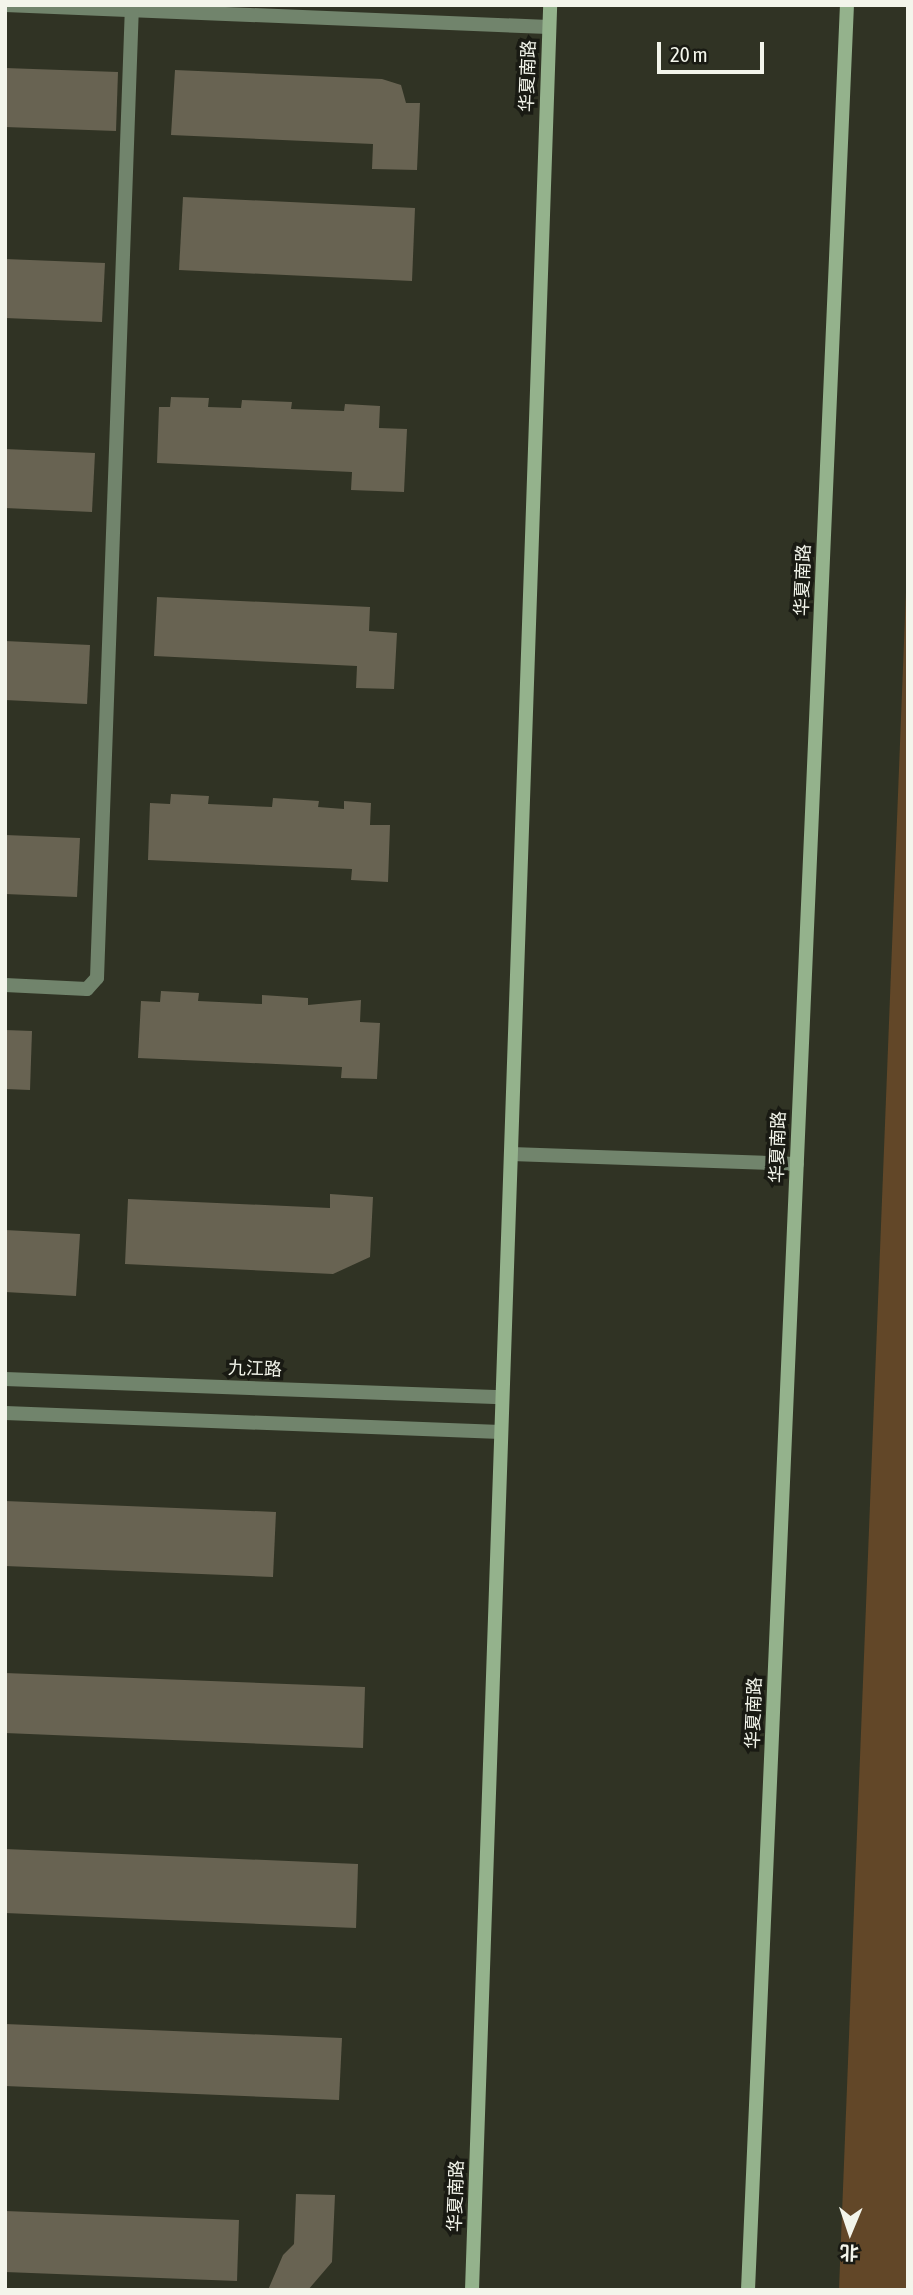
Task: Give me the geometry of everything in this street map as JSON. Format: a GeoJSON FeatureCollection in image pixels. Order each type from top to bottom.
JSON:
{"type":"FeatureCollection","features":[{"type":"Feature","properties":{"kind":"main road","name":"华夏南路"},"geometry":{"type":"LineString","coordinates":[[472,2290],[550,5]]}},
{"type":"Feature","properties":{"kind":"main road","name":"华夏南路"},"geometry":{"type":"LineString","coordinates":[[748,2290],[846,5]]}},
{"type":"Feature","properties":{"kind":"street"},"geometry":{"type":"LineString","coordinates":[[5,5],[132,8],[549,27]]}},
{"type":"Feature","properties":{"kind":"street"},"geometry":{"type":"LineString","coordinates":[[5,985],[87,989],[97,978],[132,8]]}},
{"type":"Feature","properties":{"kind":"street"},"geometry":{"type":"LineString","coordinates":[[511,1154],[797,1164]]}},
{"type":"Feature","properties":{"kind":"street","name":"九江路"},"geometry":{"type":"LineString","coordinates":[[5,1379],[502,1397]]}},
{"type":"Feature","properties":{"kind":"street"},"geometry":{"type":"LineString","coordinates":[[5,1413],[501,1432]]}},
{"type":"Feature","properties":{"kind":"shaded area"},"geometry":{"type":"Polygon","coordinates":[[[908,541],[908,2290],[839,2290],[908,541]]]}},
{"type":"Feature","properties":{"kind":"building"},"geometry":{"type":"Polygon","coordinates":[[[5,68],[118,72],[116,131],[5,127],[5,68]]]}},
{"type":"Feature","properties":{"kind":"building"},"geometry":{"type":"Polygon","coordinates":[[[175,70],[382,79],[401,85],[406,103],[420,103],[417,170],[372,169],[373,144],[171,135],[175,70]]]}},
{"type":"Feature","properties":{"kind":"building"},"geometry":{"type":"Polygon","coordinates":[[[183,197],[415,208],[412,281],[179,270],[183,197]]]}},
{"type":"Feature","properties":{"kind":"building"},"geometry":{"type":"Polygon","coordinates":[[[5,259],[105,263],[102,322],[5,318],[5,259]]]}},
{"type":"Feature","properties":{"kind":"building"},"geometry":{"type":"Polygon","coordinates":[[[171,397],[209,398],[208,407],[241,408],[242,400],[292,402],[291,409],[344,411],[345,404],[380,406],[379,428],[407,429],[404,492],[351,490],[352,472],[157,463],[159,407],[170,407],[171,397]]]}},
{"type":"Feature","properties":{"kind":"building"},"geometry":{"type":"Polygon","coordinates":[[[5,449],[95,453],[92,512],[5,508],[5,449]]]}},
{"type":"Feature","properties":{"kind":"building"},"geometry":{"type":"Polygon","coordinates":[[[157,597],[370,607],[369,631],[397,633],[394,689],[356,688],[357,666],[154,656],[157,597]]]}},
{"type":"Feature","properties":{"kind":"building"},"geometry":{"type":"Polygon","coordinates":[[[5,641],[90,645],[87,704],[5,700],[5,641]]]}},
{"type":"Feature","properties":{"kind":"building"},"geometry":{"type":"Polygon","coordinates":[[[171,794],[209,796],[208,804],[272,807],[273,798],[319,801],[318,807],[344,809],[344,801],[371,803],[370,825],[390,825],[388,882],[351,880],[352,869],[148,860],[150,803],[170,804],[171,794]]]}},
{"type":"Feature","properties":{"kind":"building"},"geometry":{"type":"Polygon","coordinates":[[[5,835],[80,838],[77,897],[5,894],[5,835]]]}},
{"type":"Feature","properties":{"kind":"building"},"geometry":{"type":"Polygon","coordinates":[[[161,991],[199,993],[198,1001],[262,1004],[262,995],[308,998],[308,1005],[361,1000],[360,1022],[380,1023],[377,1079],[341,1078],[342,1067],[138,1058],[141,1001],[160,1002],[161,991]]]}},
{"type":"Feature","properties":{"kind":"building"},"geometry":{"type":"Polygon","coordinates":[[[5,1030],[32,1031],[30,1090],[5,1089],[5,1030]]]}},
{"type":"Feature","properties":{"kind":"building"},"geometry":{"type":"Polygon","coordinates":[[[330,1194],[373,1197],[370,1257],[333,1274],[125,1264],[128,1199],[330,1208],[330,1194]]]}},
{"type":"Feature","properties":{"kind":"building"},"geometry":{"type":"Polygon","coordinates":[[[5,1230],[80,1234],[76,1296],[5,1292],[5,1230]]]}},
{"type":"Feature","properties":{"kind":"building"},"geometry":{"type":"Polygon","coordinates":[[[5,1501],[276,1512],[273,1577],[5,1566],[5,1501]]]}},
{"type":"Feature","properties":{"kind":"building"},"geometry":{"type":"Polygon","coordinates":[[[5,1673],[365,1687],[363,1748],[5,1733],[5,1673]]]}},
{"type":"Feature","properties":{"kind":"building"},"geometry":{"type":"Polygon","coordinates":[[[5,1849],[358,1864],[356,1928],[5,1913],[5,1849]]]}},
{"type":"Feature","properties":{"kind":"building"},"geometry":{"type":"Polygon","coordinates":[[[5,2024],[342,2038],[339,2100],[5,2086],[5,2024]]]}},
{"type":"Feature","properties":{"kind":"building"},"geometry":{"type":"Polygon","coordinates":[[[296,2194],[335,2195],[332,2262],[308,2290],[268,2290],[283,2255],[294,2244],[296,2194]]]}},
{"type":"Feature","properties":{"kind":"building"},"geometry":{"type":"Polygon","coordinates":[[[5,2211],[239,2220],[237,2281],[5,2272],[5,2211]]]}}]}
